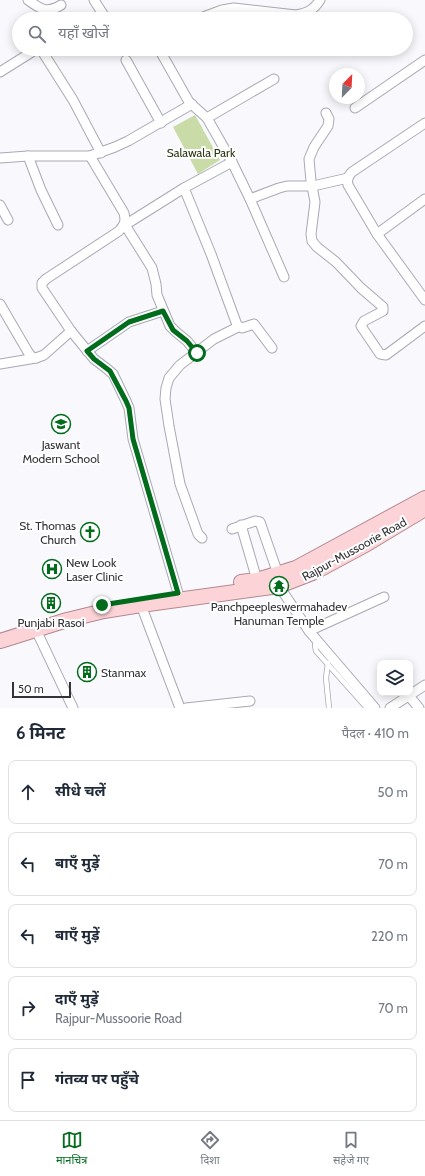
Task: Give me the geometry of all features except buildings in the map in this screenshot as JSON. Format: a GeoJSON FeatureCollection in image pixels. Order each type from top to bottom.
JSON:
{"type":"FeatureCollection","features":[{"type":"Feature","properties":{"kind":"main road","name":"Rajpur-Mussoorie Road"},"geometry":{"type":"LineString","coordinates":[[0,633],[45,618],[102,605],[257,580],[279,580],[296,568],[425,498]]}},
{"type":"Feature","properties":{"kind":"main road","name":"Rajpur-Mussoorie Road"},"geometry":{"type":"LineString","coordinates":[[0,642],[90,615],[315,572],[367,544],[425,509]]}},
{"type":"Feature","properties":{"kind":"street"},"geometry":{"type":"LineString","coordinates":[[28,0],[42,10],[54,10],[61,5]]}},
{"type":"Feature","properties":{"kind":"street"},"geometry":{"type":"LineString","coordinates":[[94,0],[102,12]]}},
{"type":"Feature","properties":{"kind":"street"},"geometry":{"type":"LineString","coordinates":[[309,12],[320,0]]}},
{"type":"Feature","properties":{"kind":"street"},"geometry":{"type":"LineString","coordinates":[[217,12],[234,8],[269,12]]}},
{"type":"Feature","properties":{"kind":"street"},"geometry":{"type":"LineString","coordinates":[[0,72],[25,56]]}},
{"type":"Feature","properties":{"kind":"street"},"geometry":{"type":"LineString","coordinates":[[45,56],[73,100],[101,153]]}},
{"type":"Feature","properties":{"kind":"street"},"geometry":{"type":"LineString","coordinates":[[162,56],[192,104],[207,118],[232,162],[284,277]]}},
{"type":"Feature","properties":{"kind":"street"},"geometry":{"type":"LineString","coordinates":[[126,60],[161,123]]}},
{"type":"Feature","properties":{"kind":"street"},"geometry":{"type":"LineString","coordinates":[[355,108],[425,60]]}},
{"type":"Feature","properties":{"kind":"street"},"geometry":{"type":"LineString","coordinates":[[207,118],[274,78]]}},
{"type":"Feature","properties":{"kind":"street"},"geometry":{"type":"LineString","coordinates":[[0,158],[28,156],[90,156],[101,153],[128,141],[192,104]]}},
{"type":"Feature","properties":{"kind":"street"},"geometry":{"type":"LineString","coordinates":[[326,113],[329,119],[328,126],[314,147],[309,159],[315,202],[311,234],[312,241],[383,307],[383,311],[364,321],[361,326],[378,352],[382,355],[386,355],[425,326]]}},
{"type":"Feature","properties":{"kind":"street"},"geometry":{"type":"LineString","coordinates":[[423,294],[377,234],[348,184],[348,178],[352,172],[425,123]]}},
{"type":"Feature","properties":{"kind":"street"},"geometry":{"type":"LineString","coordinates":[[28,156],[41,190],[58,225]]}},
{"type":"Feature","properties":{"kind":"street"},"geometry":{"type":"LineString","coordinates":[[90,156],[124,213],[126,219],[125,225],[152,268],[157,295],[173,330],[187,341],[197,353]]}},
{"type":"Feature","properties":{"kind":"street"},"geometry":{"type":"LineString","coordinates":[[178,593],[133,439],[129,408],[126,401],[110,371],[94,359],[71,331],[42,288],[42,283],[119,231],[125,225],[184,188],[232,162]]}},
{"type":"Feature","properties":{"kind":"street"},"geometry":{"type":"LineString","coordinates":[[250,199],[288,186],[313,186],[348,178]]}},
{"type":"Feature","properties":{"kind":"street"},"geometry":{"type":"LineString","coordinates":[[184,188],[211,254],[238,327]]}},
{"type":"Feature","properties":{"kind":"street"},"geometry":{"type":"LineString","coordinates":[[377,234],[425,199]]}},
{"type":"Feature","properties":{"kind":"street"},"geometry":{"type":"LineString","coordinates":[[0,204],[8,220]]}},
{"type":"Feature","properties":{"kind":"street"},"geometry":{"type":"LineString","coordinates":[[0,304],[28,352],[32,357],[36,358]]}},
{"type":"Feature","properties":{"kind":"street"},"geometry":{"type":"LineString","coordinates":[[87,351],[129,322],[163,311]]}},
{"type":"Feature","properties":{"kind":"street"},"geometry":{"type":"LineString","coordinates":[[202,538],[198,534],[180,484],[165,399],[169,378],[180,365],[214,340],[238,327],[242,328],[254,324],[272,348]]}},
{"type":"Feature","properties":{"kind":"street"},"geometry":{"type":"LineString","coordinates":[[0,364],[44,356],[71,331]]}},
{"type":"Feature","properties":{"kind":"street"},"geometry":{"type":"LineString","coordinates":[[257,580],[237,527],[255,521],[260,522],[279,580],[309,630],[375,708]]}},
{"type":"Feature","properties":{"kind":"street"},"geometry":{"type":"LineString","coordinates":[[309,630],[384,597]]}},
{"type":"Feature","properties":{"kind":"street"},"geometry":{"type":"LineString","coordinates":[[141,605],[180,708]]}},
{"type":"Feature","properties":{"kind":"street"},"geometry":{"type":"LineString","coordinates":[[36,630],[73,708]]}},
{"type":"Feature","properties":{"kind":"street"},"geometry":{"type":"LineString","coordinates":[[413,693],[425,685]]}},
{"type":"Feature","properties":{"kind":"street"},"geometry":{"type":"LineString","coordinates":[[390,708],[409,696],[419,708]]}},
{"type":"Feature","properties":{"kind":"street"},"geometry":{"type":"LineString","coordinates":[[186,708],[250,701]]}},
{"type":"Feature","properties":{"kind":"lane"},"geometry":{"type":"LineString","coordinates":[[316,639],[316,651],[367,708]]}},
{"type":"Feature","properties":{"kind":"lane"},"geometry":{"type":"LineString","coordinates":[[328,663],[326,678],[329,708]]}},
{"type":"Feature","properties":{"kind":"green space","name":"Salawala Park"},"geometry":{"type":"Polygon","coordinates":[[[195,115],[220,160],[198,174],[173,127],[195,115]]]}},
{"type":"Feature","properties":{"kind":"place","name":"Jaswant Modern School"},"geometry":{"type":"Point","coordinates":[61,424]}},
{"type":"Feature","properties":{"kind":"place","name":"St. Thomas Church"},"geometry":{"type":"Point","coordinates":[90,532]}},
{"type":"Feature","properties":{"kind":"place","name":"New Look Laser Clinic"},"geometry":{"type":"Point","coordinates":[52,569]}},
{"type":"Feature","properties":{"kind":"place","name":"Panchpeepleswermahadev Hanuman Temple"},"geometry":{"type":"Point","coordinates":[279,586]}},
{"type":"Feature","properties":{"kind":"place","name":"Punjabi Rasoi"},"geometry":{"type":"Point","coordinates":[51,603]}},
{"type":"Feature","properties":{"kind":"place","name":"Stanmax"},"geometry":{"type":"Point","coordinates":[87,672]}},
{"type":"Feature","properties":{"kind":"route"},"geometry":{"type":"LineString","coordinates":[[102,605],[178,593],[133,439],[129,408],[116,380],[110,371],[94,359],[87,351],[121,326],[163,311],[173,330],[187,341],[197,353]]}}]}
